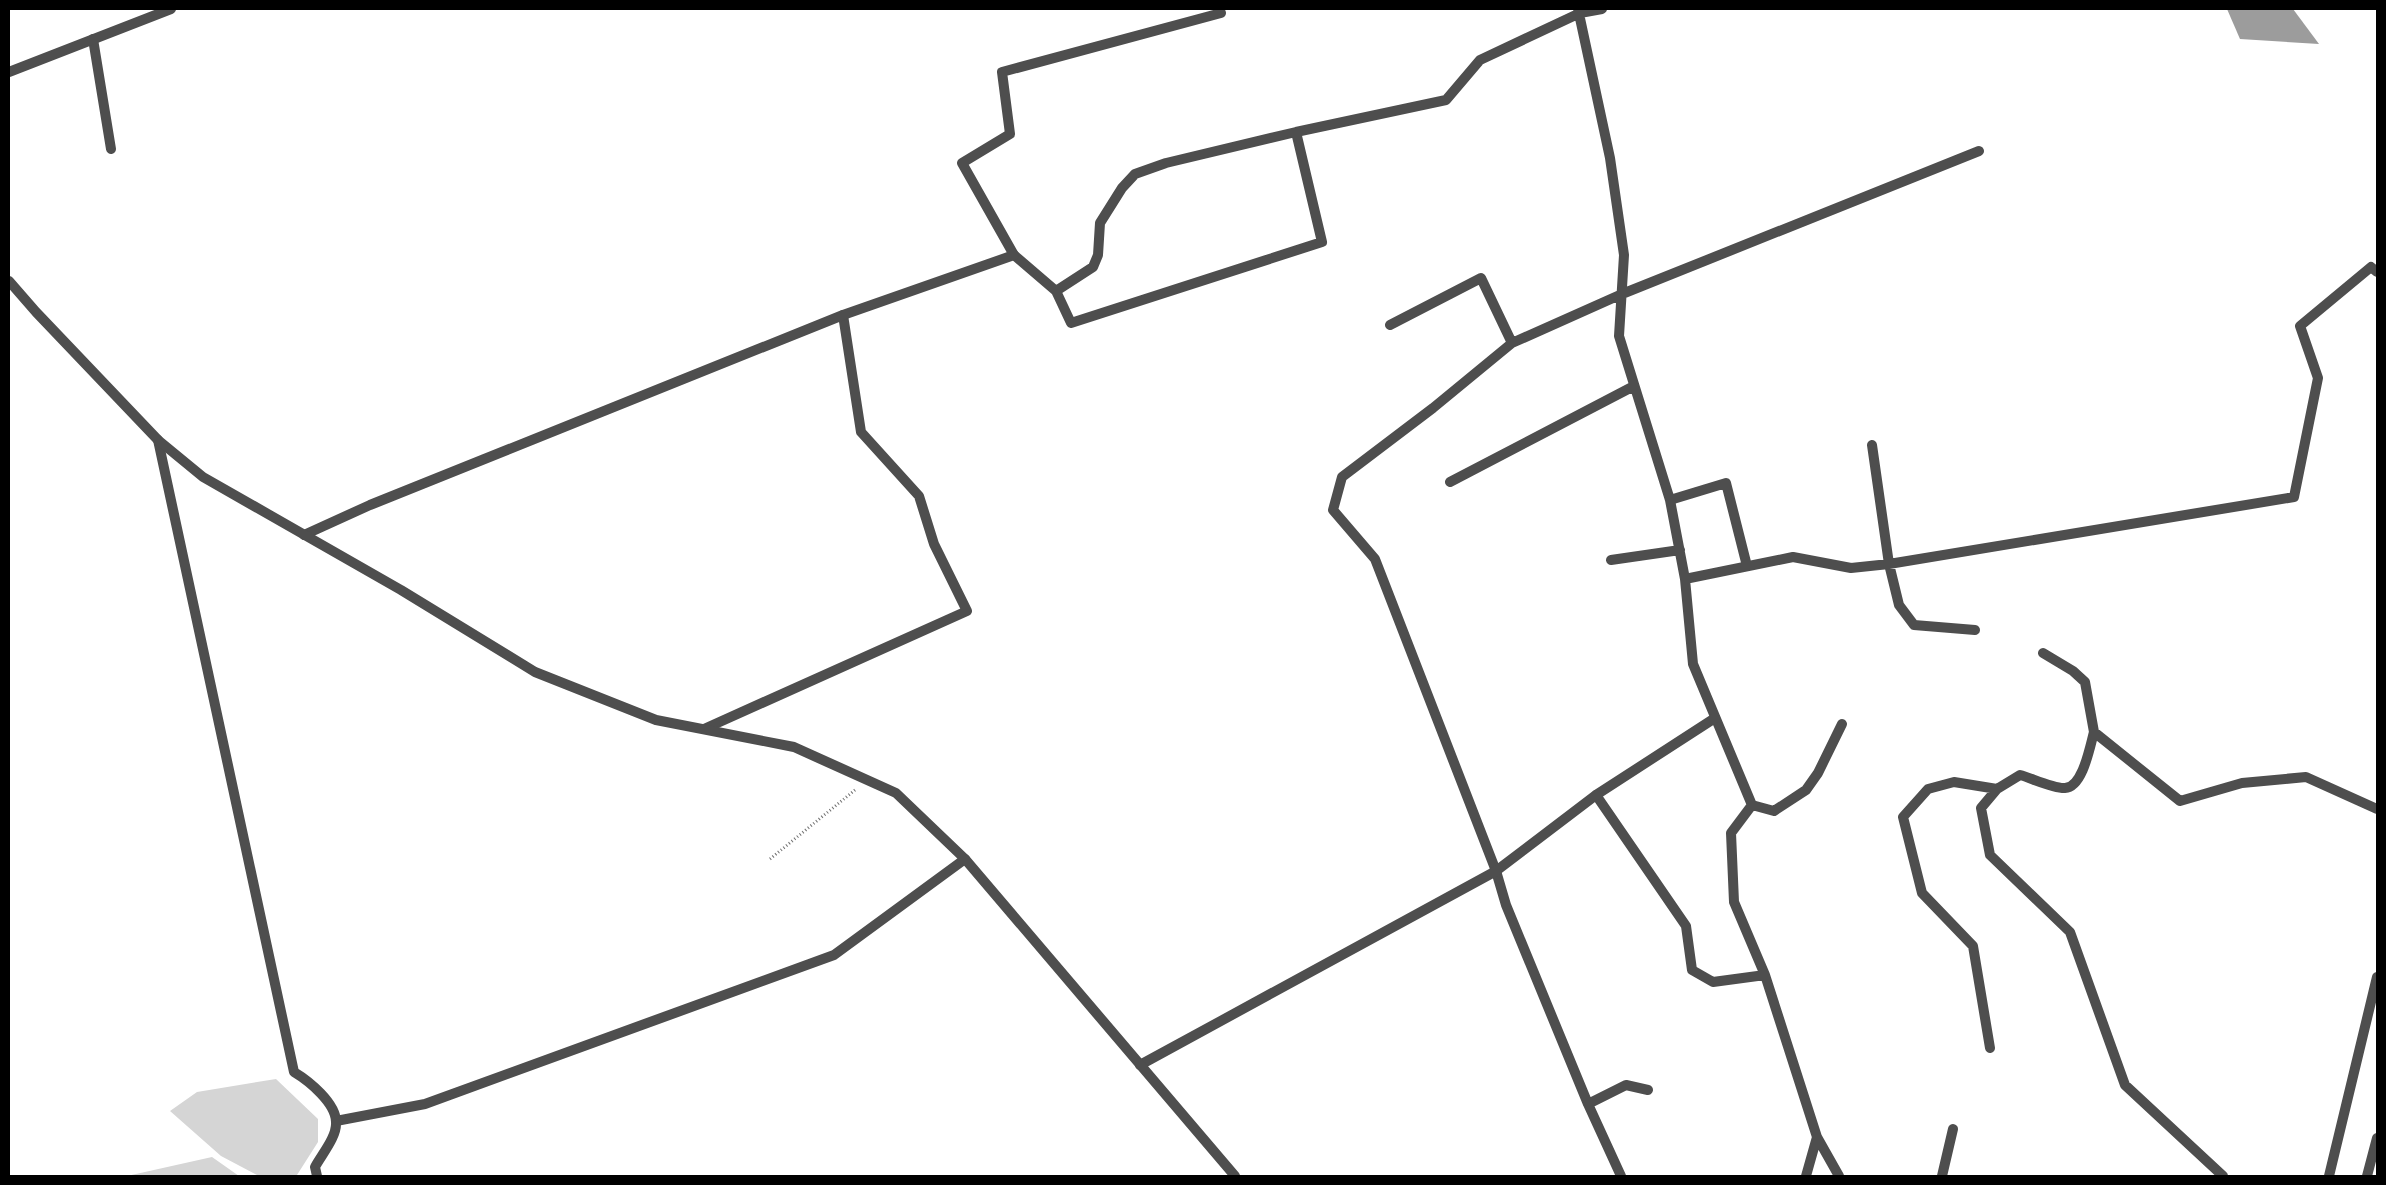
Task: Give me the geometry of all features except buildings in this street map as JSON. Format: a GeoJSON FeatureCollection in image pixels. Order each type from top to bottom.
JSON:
{"type":"FeatureCollection","features":[{"type":"Feature","properties":{"kind":"street"},"geometry":{"type":"LineString","coordinates":[[9,72],[171,9]]}},
{"type":"Feature","properties":{"kind":"street"},"geometry":{"type":"LineString","coordinates":[[1219,9],[1221,13],[1002,72],[1010,134],[962,163],[1014,255],[1056,291],[1071,322],[1322,242],[1296,132]]}},
{"type":"Feature","properties":{"kind":"street"},"geometry":{"type":"LineString","coordinates":[[1056,291],[1093,267],[1098,255],[1100,223],[1122,188],[1135,174],[1166,163],[1296,132],[1446,100],[1480,60],[1579,11],[1602,9]]}},
{"type":"Feature","properties":{"kind":"street"},"geometry":{"type":"LineString","coordinates":[[1579,11],[1610,158],[1624,255],[1619,336],[1670,500],[1685,579],[1693,664],[1752,806]]}},
{"type":"Feature","properties":{"kind":"street"},"geometry":{"type":"LineString","coordinates":[[93,39],[111,149]]}},
{"type":"Feature","properties":{"kind":"street"},"geometry":{"type":"LineString","coordinates":[[1621,1176],[1588,1104],[1506,905],[1496,871],[1375,560],[1333,510],[1342,477],[1433,408],[1512,343],[1622,294],[1979,151]]}},
{"type":"Feature","properties":{"kind":"street"},"geometry":{"type":"LineString","coordinates":[[304,535],[370,505],[843,315],[1014,255]]}},
{"type":"Feature","properties":{"kind":"street"},"geometry":{"type":"LineString","coordinates":[[1685,579],[1793,557],[1851,568],[1889,564],[2294,497],[2318,378],[2300,326],[2371,267],[2377,272]]}},
{"type":"Feature","properties":{"kind":"street"},"geometry":{"type":"LineString","coordinates":[[1390,324],[1480,278],[1512,343]]}},
{"type":"Feature","properties":{"kind":"street"},"geometry":{"type":"LineString","coordinates":[[9,281],[158,440],[203,477],[401,590],[535,672],[656,720],[794,747],[896,793],[965,859],[1235,1176]]}},
{"type":"Feature","properties":{"kind":"street"},"geometry":{"type":"LineString","coordinates":[[704,729],[967,610],[934,544],[919,496],[861,432],[843,315]]}},
{"type":"Feature","properties":{"kind":"street"},"geometry":{"type":"LineString","coordinates":[[1450,482],[1634,386]]}},
{"type":"Feature","properties":{"kind":"street"},"geometry":{"type":"LineString","coordinates":[[158,440],[294,1072],[306,1079],[329,1103],[336,1121],[332,1139],[315,1167],[317,1176]]}},
{"type":"Feature","properties":{"kind":"street"},"geometry":{"type":"LineString","coordinates":[[1872,446],[1889,564],[1899,605],[1914,625],[1975,630]]}},
{"type":"Feature","properties":{"kind":"street"},"geometry":{"type":"LineString","coordinates":[[1670,500],[1726,483],[1748,566]]}},
{"type":"Feature","properties":{"kind":"street"},"geometry":{"type":"LineString","coordinates":[[1611,560],[1680,550]]}},
{"type":"Feature","properties":{"kind":"street"},"geometry":{"type":"LineString","coordinates":[[2043,653],[2073,671],[2085,682],[2094,732],[2081,775],[2074,785],[2065,788],[2020,775],[1997,789],[1981,808],[1990,855],[2070,932],[2126,1086],[2223,1176]]}},
{"type":"Feature","properties":{"kind":"street"},"geometry":{"type":"LineString","coordinates":[[1140,1065],[1496,871],[1596,795],[1715,718]]}},
{"type":"Feature","properties":{"kind":"street"},"geometry":{"type":"LineString","coordinates":[[1752,806],[1774,811],[1806,790],[1818,774],[1842,724]]}},
{"type":"Feature","properties":{"kind":"street"},"geometry":{"type":"LineString","coordinates":[[2094,732],[2180,800],[2242,782],[2306,777],[2377,809]]}},
{"type":"Feature","properties":{"kind":"street"},"geometry":{"type":"LineString","coordinates":[[1990,1048],[1973,946],[1922,893],[1903,817],[1928,789],[1954,782],[1997,789]]}},
{"type":"Feature","properties":{"kind":"street"},"geometry":{"type":"LineString","coordinates":[[1596,795],[1686,926],[1692,970],[1713,982],[1765,975]]}},
{"type":"Feature","properties":{"kind":"street"},"geometry":{"type":"LineString","coordinates":[[1752,806],[1731,833],[1734,902],[1765,975],[1818,1137],[1839,1176]]}},
{"type":"Feature","properties":{"kind":"street"},"geometry":{"type":"LineString","coordinates":[[336,1121],[425,1104],[834,955],[965,859]]}},
{"type":"Feature","properties":{"kind":"street"},"geometry":{"type":"LineString","coordinates":[[2329,1176],[2377,977]]}},
{"type":"Feature","properties":{"kind":"street"},"geometry":{"type":"LineString","coordinates":[[1588,1104],[1626,1085],[1648,1090]]}},
{"type":"Feature","properties":{"kind":"street"},"geometry":{"type":"LineString","coordinates":[[1942,1176],[1953,1129]]}},
{"type":"Feature","properties":{"kind":"street"},"geometry":{"type":"LineString","coordinates":[[1806,1176],[1818,1137]]}},
{"type":"Feature","properties":{"kind":"street"},"geometry":{"type":"LineString","coordinates":[[2367,1176],[2377,1138]]}},
{"type":"Feature","properties":{"kind":"path"},"geometry":{"type":"LineString","coordinates":[[770,859],[837,803],[868,780]]}},
{"type":"Feature","properties":{"kind":"shaded area"},"geometry":{"type":"Polygon","coordinates":[[[2227,9],[2293,9],[2319,44],[2240,39],[2227,9]]]}},
{"type":"Feature","properties":{"kind":"shaded area"},"geometry":{"type":"Polygon","coordinates":[[[276,1079],[318,1119],[318,1142],[297,1175],[257,1175],[221,1156],[170,1111],[197,1092],[276,1079]]]}},
{"type":"Feature","properties":{"kind":"shaded area"},"geometry":{"type":"Polygon","coordinates":[[[212,1157],[239,1176],[127,1176],[212,1157]]]}}]}
